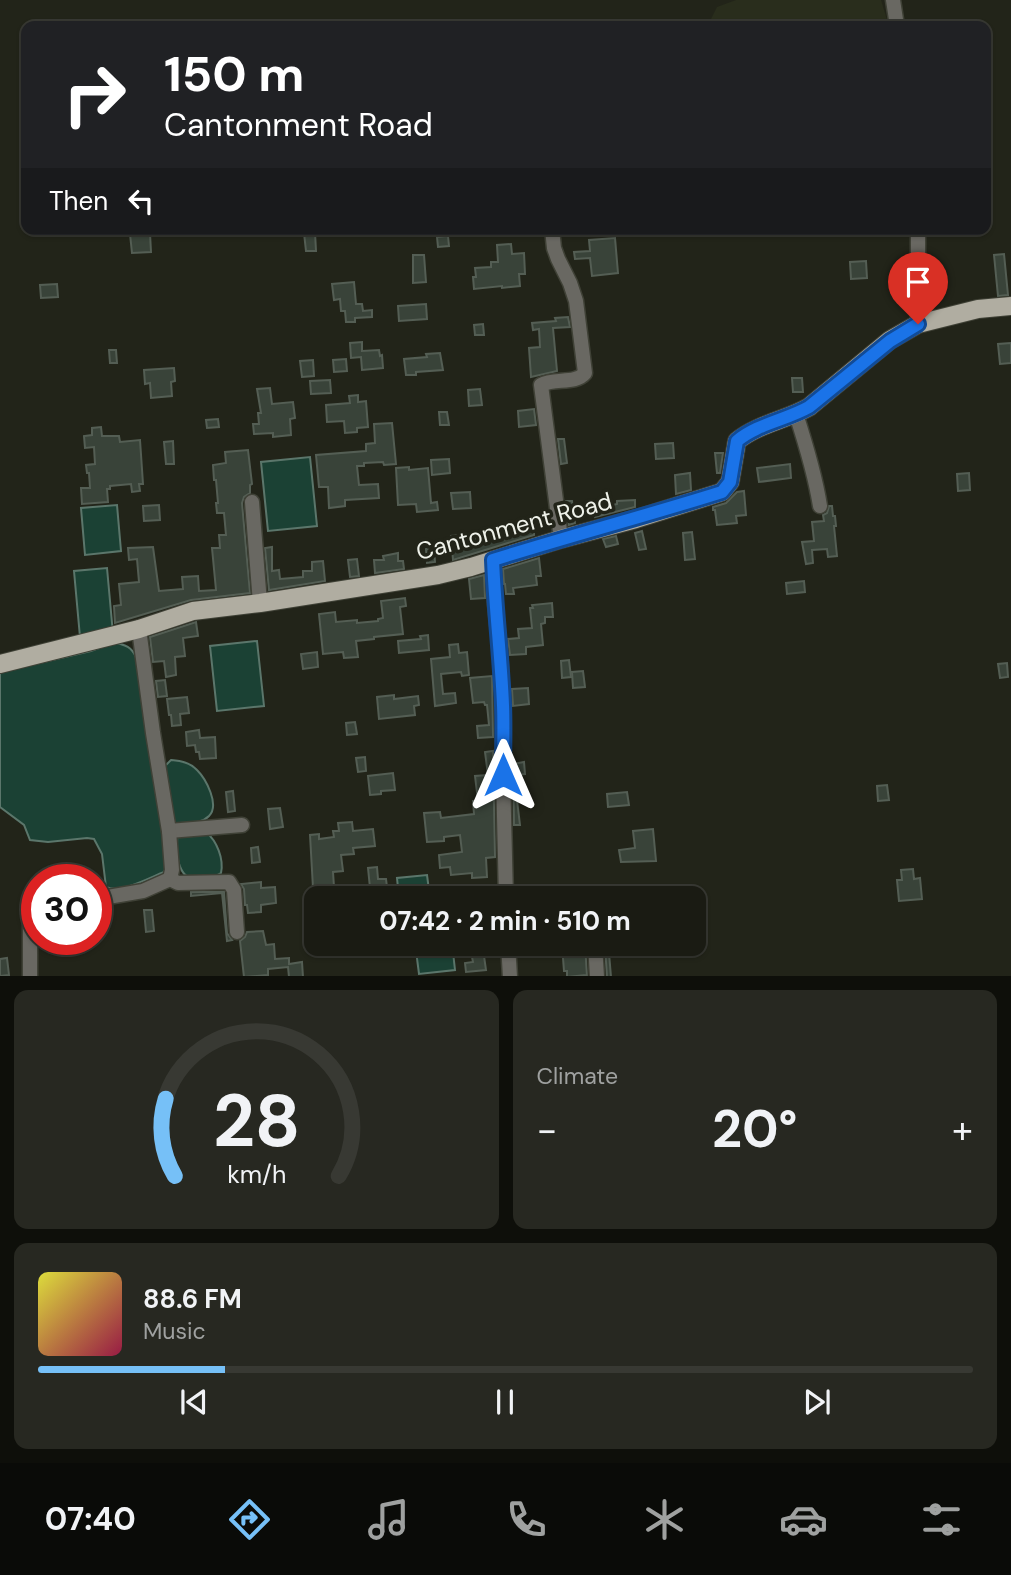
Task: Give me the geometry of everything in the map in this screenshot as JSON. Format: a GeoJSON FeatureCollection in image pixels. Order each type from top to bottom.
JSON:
{"type":"FeatureCollection","features":[{"type":"Feature","properties":{"kind":"main road","name":"Cantonment Road"},"geometry":{"type":"LineString","coordinates":[[0,664],[139,629],[193,611],[438,575],[722,492],[730,482],[737,441],[748,432],[809,407],[890,341],[918,324],[978,309],[1011,306]]}},
{"type":"Feature","properties":{"kind":"street"},"geometry":{"type":"LineString","coordinates":[[893,0],[896,21]]}},
{"type":"Feature","properties":{"kind":"street"},"geometry":{"type":"LineString","coordinates":[[553,235],[554,248],[576,301],[585,373],[580,378],[549,381],[541,385],[561,539]]}},
{"type":"Feature","properties":{"kind":"street"},"geometry":{"type":"LineString","coordinates":[[918,235],[918,324]]}},
{"type":"Feature","properties":{"kind":"street"},"geometry":{"type":"LineString","coordinates":[[796,414],[810,454],[820,506]]}},
{"type":"Feature","properties":{"kind":"street"},"geometry":{"type":"LineString","coordinates":[[252,502],[260,603]]}},
{"type":"Feature","properties":{"kind":"street"},"geometry":{"type":"LineString","coordinates":[[493,560],[503,707],[506,886]]}},
{"type":"Feature","properties":{"kind":"street"},"geometry":{"type":"LineString","coordinates":[[139,629],[169,831],[172,870],[170,878]]}},
{"type":"Feature","properties":{"kind":"street"},"geometry":{"type":"LineString","coordinates":[[169,831],[242,825]]}},
{"type":"Feature","properties":{"kind":"street"},"geometry":{"type":"LineString","coordinates":[[112,896],[143,891],[170,878]]}},
{"type":"Feature","properties":{"kind":"street"},"geometry":{"type":"LineString","coordinates":[[170,878],[178,883],[229,882],[234,890],[237,932]]}},
{"type":"Feature","properties":{"kind":"street"},"geometry":{"type":"LineString","coordinates":[[30,955],[30,976]]}},
{"type":"Feature","properties":{"kind":"street"},"geometry":{"type":"LineString","coordinates":[[509,956],[510,976]]}},
{"type":"Feature","properties":{"kind":"street"},"geometry":{"type":"LineString","coordinates":[[596,956],[597,976]]}},
{"type":"Feature","properties":{"kind":"shaded area"},"geometry":{"type":"Polygon","coordinates":[[[736,0],[881,0],[887,21],[710,21],[717,7],[736,0]]]}},
{"type":"Feature","properties":{"kind":"shaded area"},"geometry":{"type":"Polygon","coordinates":[[[310,457],[317,526],[268,531],[261,462],[310,457]]]}},
{"type":"Feature","properties":{"kind":"shaded area"},"geometry":{"type":"Polygon","coordinates":[[[117,505],[121,551],[85,555],[81,508],[117,505]]]}},
{"type":"Feature","properties":{"kind":"shaded area"},"geometry":{"type":"Polygon","coordinates":[[[107,568],[113,634],[80,637],[74,571],[107,568]]]}},
{"type":"Feature","properties":{"kind":"shaded area"},"geometry":{"type":"Polygon","coordinates":[[[257,641],[264,706],[217,711],[210,646],[257,641]]]}},
{"type":"Feature","properties":{"kind":"shaded area"},"geometry":{"type":"Polygon","coordinates":[[[107,645],[125,645],[137,660],[168,864],[164,872],[135,884],[112,889],[112,864],[103,864],[102,854],[94,839],[48,842],[30,840],[24,825],[0,807],[0,672],[107,645]]]}},
{"type":"Feature","properties":{"kind":"shaded area"},"geometry":{"type":"Polygon","coordinates":[[[171,760],[191,765],[204,779],[213,805],[206,819],[177,825],[174,821],[165,766],[171,760]]]}},
{"type":"Feature","properties":{"kind":"shaded area"},"geometry":{"type":"Polygon","coordinates":[[[178,832],[206,832],[219,851],[221,873],[199,879],[187,876],[178,859],[178,832]]]}},
{"type":"Feature","properties":{"kind":"shaded area"},"geometry":{"type":"Polygon","coordinates":[[[427,875],[428,886],[398,886],[397,878],[427,875]]]}},
{"type":"Feature","properties":{"kind":"shaded area"},"geometry":{"type":"Polygon","coordinates":[[[417,956],[453,956],[455,970],[419,974],[417,956]]]}},
{"type":"Feature","properties":{"kind":"building"},"geometry":{"type":"Polygon","coordinates":[[[130,235],[150,235],[151,252],[132,253],[130,235]]]}},
{"type":"Feature","properties":{"kind":"building"},"geometry":{"type":"Polygon","coordinates":[[[304,235],[315,235],[316,251],[306,251],[304,235]]]}},
{"type":"Feature","properties":{"kind":"building"},"geometry":{"type":"Polygon","coordinates":[[[448,236],[449,246],[438,247],[437,237],[448,236]]]}},
{"type":"Feature","properties":{"kind":"building"},"geometry":{"type":"Polygon","coordinates":[[[615,238],[618,273],[592,276],[590,258],[575,259],[574,252],[590,251],[589,240],[615,238]]]}},
{"type":"Feature","properties":{"kind":"building"},"geometry":{"type":"Polygon","coordinates":[[[511,244],[512,254],[524,253],[525,274],[519,274],[520,286],[474,289],[475,268],[491,267],[491,262],[498,262],[497,245],[511,244]]]}},
{"type":"Feature","properties":{"kind":"building"},"geometry":{"type":"Polygon","coordinates":[[[1004,254],[1008,295],[998,296],[994,255],[1004,254]]]}},
{"type":"Feature","properties":{"kind":"building"},"geometry":{"type":"Polygon","coordinates":[[[413,255],[424,255],[426,282],[413,283],[413,255]]]}},
{"type":"Feature","properties":{"kind":"building"},"geometry":{"type":"Polygon","coordinates":[[[866,261],[867,278],[851,279],[850,262],[866,261]]]}},
{"type":"Feature","properties":{"kind":"building"},"geometry":{"type":"Polygon","coordinates":[[[354,282],[356,304],[362,304],[363,311],[372,310],[372,317],[355,318],[355,322],[346,322],[340,299],[334,300],[332,284],[354,282]]]}},
{"type":"Feature","properties":{"kind":"building"},"geometry":{"type":"Polygon","coordinates":[[[57,284],[58,297],[41,298],[40,285],[57,284]]]}},
{"type":"Feature","properties":{"kind":"building"},"geometry":{"type":"Polygon","coordinates":[[[426,304],[427,319],[399,321],[398,306],[426,304]]]}},
{"type":"Feature","properties":{"kind":"building"},"geometry":{"type":"Polygon","coordinates":[[[568,317],[570,327],[553,328],[557,371],[531,377],[529,348],[540,347],[539,329],[533,330],[532,323],[568,317]]]}},
{"type":"Feature","properties":{"kind":"building"},"geometry":{"type":"Polygon","coordinates":[[[483,324],[484,335],[475,335],[474,325],[483,324]]]}},
{"type":"Feature","properties":{"kind":"building"},"geometry":{"type":"Polygon","coordinates":[[[362,342],[362,351],[379,350],[383,368],[362,370],[361,357],[351,358],[350,343],[362,342]]]}},
{"type":"Feature","properties":{"kind":"building"},"geometry":{"type":"Polygon","coordinates":[[[1011,343],[1011,363],[1000,364],[998,344],[1011,343]]]}},
{"type":"Feature","properties":{"kind":"building"},"geometry":{"type":"Polygon","coordinates":[[[109,350],[116,350],[117,363],[110,363],[109,350]]]}},
{"type":"Feature","properties":{"kind":"building"},"geometry":{"type":"Polygon","coordinates":[[[440,353],[443,370],[406,375],[404,359],[440,353]]]}},
{"type":"Feature","properties":{"kind":"building"},"geometry":{"type":"Polygon","coordinates":[[[346,359],[347,371],[334,372],[333,360],[346,359]]]}},
{"type":"Feature","properties":{"kind":"building"},"geometry":{"type":"Polygon","coordinates":[[[313,360],[314,376],[302,377],[300,361],[313,360]]]}},
{"type":"Feature","properties":{"kind":"building"},"geometry":{"type":"Polygon","coordinates":[[[174,368],[172,396],[151,398],[150,383],[145,384],[144,370],[174,368]]]}},
{"type":"Feature","properties":{"kind":"building"},"geometry":{"type":"Polygon","coordinates":[[[792,378],[802,378],[803,392],[793,392],[792,378]]]}},
{"type":"Feature","properties":{"kind":"building"},"geometry":{"type":"Polygon","coordinates":[[[330,380],[331,393],[311,394],[310,381],[330,380]]]}},
{"type":"Feature","properties":{"kind":"building"},"geometry":{"type":"Polygon","coordinates":[[[270,388],[272,404],[293,402],[295,418],[290,419],[291,435],[273,437],[273,433],[254,434],[253,424],[259,424],[258,413],[261,413],[257,389],[270,388]]]}},
{"type":"Feature","properties":{"kind":"building"},"geometry":{"type":"Polygon","coordinates":[[[480,389],[482,405],[469,406],[468,390],[480,389]]]}},
{"type":"Feature","properties":{"kind":"building"},"geometry":{"type":"Polygon","coordinates":[[[358,395],[358,402],[366,401],[368,427],[345,433],[344,421],[327,422],[326,405],[350,403],[349,396],[358,395]]]}},
{"type":"Feature","properties":{"kind":"building"},"geometry":{"type":"Polygon","coordinates":[[[534,409],[536,425],[519,427],[518,411],[534,409]]]}},
{"type":"Feature","properties":{"kind":"building"},"geometry":{"type":"Polygon","coordinates":[[[439,412],[447,412],[449,425],[440,425],[439,412]]]}},
{"type":"Feature","properties":{"kind":"building"},"geometry":{"type":"Polygon","coordinates":[[[218,419],[219,427],[207,428],[206,420],[218,419]]]}},
{"type":"Feature","properties":{"kind":"building"},"geometry":{"type":"Polygon","coordinates":[[[392,423],[396,464],[384,465],[383,462],[357,466],[359,485],[378,484],[379,498],[345,500],[345,506],[329,508],[328,487],[319,487],[316,455],[366,451],[366,444],[375,443],[374,424],[392,423]]]}},
{"type":"Feature","properties":{"kind":"building"},"geometry":{"type":"Polygon","coordinates":[[[101,427],[102,436],[119,436],[120,442],[140,440],[143,484],[139,484],[140,491],[132,492],[131,484],[110,486],[110,489],[107,489],[108,502],[82,504],[81,488],[90,488],[86,465],[95,464],[94,447],[85,448],[84,436],[92,435],[92,428],[101,427]]]}},
{"type":"Feature","properties":{"kind":"building"},"geometry":{"type":"Polygon","coordinates":[[[558,439],[564,439],[567,463],[561,464],[558,439]]]}},
{"type":"Feature","properties":{"kind":"building"},"geometry":{"type":"Polygon","coordinates":[[[173,441],[174,464],[166,464],[164,442],[173,441]]]}},
{"type":"Feature","properties":{"kind":"building"},"geometry":{"type":"Polygon","coordinates":[[[673,443],[674,458],[656,459],[655,444],[673,443]]]}},
{"type":"Feature","properties":{"kind":"building"},"geometry":{"type":"Polygon","coordinates":[[[248,450],[252,484],[250,493],[244,497],[242,503],[250,593],[191,600],[115,623],[114,606],[121,605],[119,584],[139,582],[137,559],[129,560],[128,548],[153,547],[159,591],[183,589],[182,577],[198,576],[199,591],[216,590],[212,548],[220,548],[219,535],[226,535],[224,513],[217,513],[213,465],[226,463],[225,452],[248,450]]]}},
{"type":"Feature","properties":{"kind":"building"},"geometry":{"type":"Polygon","coordinates":[[[715,453],[723,453],[720,473],[717,473],[715,453]]]}},
{"type":"Feature","properties":{"kind":"building"},"geometry":{"type":"Polygon","coordinates":[[[449,459],[450,473],[432,475],[431,460],[449,459]]]}},
{"type":"Feature","properties":{"kind":"building"},"geometry":{"type":"Polygon","coordinates":[[[790,464],[791,478],[759,482],[757,468],[790,464]]]}},
{"type":"Feature","properties":{"kind":"building"},"geometry":{"type":"Polygon","coordinates":[[[409,467],[409,470],[428,468],[431,503],[437,502],[438,510],[417,512],[416,504],[398,505],[396,468],[409,467]]]}},
{"type":"Feature","properties":{"kind":"building"},"geometry":{"type":"Polygon","coordinates":[[[690,473],[691,490],[676,494],[675,475],[690,473]]]}},
{"type":"Feature","properties":{"kind":"building"},"geometry":{"type":"Polygon","coordinates":[[[969,473],[970,490],[958,491],[957,474],[969,473]]]}},
{"type":"Feature","properties":{"kind":"building"},"geometry":{"type":"Polygon","coordinates":[[[744,491],[746,515],[736,516],[737,523],[717,525],[713,507],[726,503],[737,492],[744,491]]]}},
{"type":"Feature","properties":{"kind":"building"},"geometry":{"type":"Polygon","coordinates":[[[470,492],[471,508],[453,509],[451,493],[470,492]]]}},
{"type":"Feature","properties":{"kind":"building"},"geometry":{"type":"Polygon","coordinates":[[[635,500],[635,507],[595,517],[593,510],[617,504],[617,501],[635,500]]]}},
{"type":"Feature","properties":{"kind":"building"},"geometry":{"type":"Polygon","coordinates":[[[566,501],[572,501],[575,523],[569,525],[566,501]]]}},
{"type":"Feature","properties":{"kind":"building"},"geometry":{"type":"Polygon","coordinates":[[[159,505],[160,520],[144,521],[143,506],[159,505]]]}},
{"type":"Feature","properties":{"kind":"building"},"geometry":{"type":"Polygon","coordinates":[[[829,506],[832,506],[835,516],[837,556],[828,557],[827,549],[812,550],[813,563],[806,564],[802,542],[814,541],[812,522],[824,521],[823,515],[827,513],[829,506]]]}},
{"type":"Feature","properties":{"kind":"building"},"geometry":{"type":"Polygon","coordinates":[[[521,525],[522,531],[534,531],[534,535],[453,560],[451,536],[477,534],[478,541],[508,539],[506,526],[521,525]]]}},
{"type":"Feature","properties":{"kind":"building"},"geometry":{"type":"Polygon","coordinates":[[[642,531],[646,549],[639,550],[635,533],[642,531]]]}},
{"type":"Feature","properties":{"kind":"building"},"geometry":{"type":"Polygon","coordinates":[[[692,532],[695,559],[685,560],[683,533],[692,532]]]}},
{"type":"Feature","properties":{"kind":"building"},"geometry":{"type":"Polygon","coordinates":[[[616,536],[618,544],[606,547],[603,539],[616,536]]]}},
{"type":"Feature","properties":{"kind":"building"},"geometry":{"type":"Polygon","coordinates":[[[272,547],[272,571],[279,570],[280,579],[303,577],[303,571],[312,571],[312,562],[323,561],[325,581],[269,590],[265,548],[272,547]]]}},
{"type":"Feature","properties":{"kind":"building"},"geometry":{"type":"Polygon","coordinates":[[[434,548],[435,562],[427,563],[426,549],[434,548]]]}},
{"type":"Feature","properties":{"kind":"building"},"geometry":{"type":"Polygon","coordinates":[[[398,553],[398,561],[403,561],[404,569],[375,573],[374,560],[384,560],[383,556],[398,553]]]}},
{"type":"Feature","properties":{"kind":"building"},"geometry":{"type":"Polygon","coordinates":[[[539,558],[541,576],[536,576],[537,585],[513,588],[514,594],[506,594],[503,569],[539,558]]]}},
{"type":"Feature","properties":{"kind":"building"},"geometry":{"type":"Polygon","coordinates":[[[357,559],[359,576],[350,577],[348,560],[357,559]]]}},
{"type":"Feature","properties":{"kind":"building"},"geometry":{"type":"Polygon","coordinates":[[[484,575],[485,598],[471,599],[469,579],[484,575]]]}},
{"type":"Feature","properties":{"kind":"building"},"geometry":{"type":"Polygon","coordinates":[[[804,581],[805,592],[787,594],[786,583],[804,581]]]}},
{"type":"Feature","properties":{"kind":"building"},"geometry":{"type":"Polygon","coordinates":[[[405,598],[406,606],[400,607],[403,634],[356,641],[358,657],[344,658],[343,652],[323,654],[319,614],[335,612],[336,622],[378,621],[383,618],[381,601],[405,598]]]}},
{"type":"Feature","properties":{"kind":"building"},"geometry":{"type":"Polygon","coordinates":[[[552,603],[553,617],[545,617],[545,623],[541,624],[543,645],[526,647],[526,654],[510,655],[508,639],[519,638],[518,629],[532,628],[532,605],[552,603]]]}},
{"type":"Feature","properties":{"kind":"building"},"geometry":{"type":"Polygon","coordinates":[[[196,622],[198,636],[183,638],[185,656],[175,657],[176,675],[166,677],[164,661],[153,662],[150,637],[196,622]]]}},
{"type":"Feature","properties":{"kind":"building"},"geometry":{"type":"Polygon","coordinates":[[[428,635],[429,650],[399,653],[398,641],[421,639],[420,636],[428,635]]]}},
{"type":"Feature","properties":{"kind":"building"},"geometry":{"type":"Polygon","coordinates":[[[458,644],[459,653],[467,652],[469,675],[462,676],[461,672],[441,674],[443,694],[455,693],[456,703],[435,706],[431,659],[450,657],[449,645],[458,644]]]}},
{"type":"Feature","properties":{"kind":"building"},"geometry":{"type":"Polygon","coordinates":[[[317,652],[318,667],[303,669],[301,654],[317,652]]]}},
{"type":"Feature","properties":{"kind":"building"},"geometry":{"type":"Polygon","coordinates":[[[569,660],[571,677],[562,678],[561,661],[569,660]]]}},
{"type":"Feature","properties":{"kind":"building"},"geometry":{"type":"Polygon","coordinates":[[[1007,663],[1008,677],[1000,678],[998,664],[1007,663]]]}},
{"type":"Feature","properties":{"kind":"building"},"geometry":{"type":"Polygon","coordinates":[[[583,671],[585,687],[573,688],[572,672],[583,671]]]}},
{"type":"Feature","properties":{"kind":"building"},"geometry":{"type":"Polygon","coordinates":[[[492,676],[493,737],[478,738],[477,726],[489,725],[487,705],[484,702],[473,703],[470,678],[492,676]]]}},
{"type":"Feature","properties":{"kind":"building"},"geometry":{"type":"Polygon","coordinates":[[[165,680],[167,696],[158,697],[156,681],[165,680]]]}},
{"type":"Feature","properties":{"kind":"building"},"geometry":{"type":"Polygon","coordinates":[[[528,688],[529,704],[513,706],[512,689],[528,688]]]}},
{"type":"Feature","properties":{"kind":"building"},"geometry":{"type":"Polygon","coordinates":[[[394,695],[394,699],[418,696],[419,705],[414,706],[415,715],[379,719],[377,697],[394,695]]]}},
{"type":"Feature","properties":{"kind":"building"},"geometry":{"type":"Polygon","coordinates":[[[187,697],[189,713],[180,714],[181,725],[172,726],[167,699],[187,697]]]}},
{"type":"Feature","properties":{"kind":"building"},"geometry":{"type":"Polygon","coordinates":[[[355,722],[357,734],[347,735],[346,723],[355,722]]]}},
{"type":"Feature","properties":{"kind":"building"},"geometry":{"type":"Polygon","coordinates":[[[199,730],[200,738],[215,737],[216,758],[200,759],[195,745],[187,746],[186,732],[199,730]]]}},
{"type":"Feature","properties":{"kind":"building"},"geometry":{"type":"Polygon","coordinates":[[[493,751],[495,857],[486,858],[487,877],[472,878],[472,873],[451,875],[450,867],[440,868],[439,855],[462,852],[460,835],[444,837],[444,841],[427,842],[424,813],[440,812],[441,818],[474,814],[473,801],[478,801],[475,776],[488,775],[485,752],[493,751]]]}},
{"type":"Feature","properties":{"kind":"building"},"geometry":{"type":"Polygon","coordinates":[[[365,757],[366,771],[358,772],[356,758],[365,757]]]}},
{"type":"Feature","properties":{"kind":"building"},"geometry":{"type":"Polygon","coordinates":[[[524,762],[525,774],[514,775],[520,825],[514,825],[513,764],[524,762]]]}},
{"type":"Feature","properties":{"kind":"building"},"geometry":{"type":"Polygon","coordinates":[[[393,773],[395,790],[370,795],[368,776],[393,773]]]}},
{"type":"Feature","properties":{"kind":"building"},"geometry":{"type":"Polygon","coordinates":[[[887,785],[889,800],[878,801],[877,786],[887,785]]]}},
{"type":"Feature","properties":{"kind":"building"},"geometry":{"type":"Polygon","coordinates":[[[233,791],[235,811],[228,812],[226,792],[233,791]]]}},
{"type":"Feature","properties":{"kind":"building"},"geometry":{"type":"Polygon","coordinates":[[[627,792],[629,805],[608,807],[607,794],[627,792]]]}},
{"type":"Feature","properties":{"kind":"building"},"geometry":{"type":"Polygon","coordinates":[[[280,808],[283,827],[270,829],[268,809],[280,808]]]}},
{"type":"Feature","properties":{"kind":"building"},"geometry":{"type":"Polygon","coordinates":[[[352,822],[353,831],[373,829],[375,846],[353,848],[354,854],[341,855],[343,871],[333,872],[334,886],[313,886],[310,835],[319,834],[319,839],[334,837],[333,831],[339,831],[338,823],[352,822]]]}},
{"type":"Feature","properties":{"kind":"building"},"geometry":{"type":"Polygon","coordinates":[[[653,829],[656,861],[621,862],[619,850],[635,848],[633,831],[653,829]]]}},
{"type":"Feature","properties":{"kind":"building"},"geometry":{"type":"Polygon","coordinates":[[[258,847],[260,862],[252,863],[251,848],[258,847]]]}},
{"type":"Feature","properties":{"kind":"building"},"geometry":{"type":"Polygon","coordinates":[[[377,867],[378,879],[386,879],[387,886],[370,886],[368,868],[377,867]]]}},
{"type":"Feature","properties":{"kind":"building"},"geometry":{"type":"Polygon","coordinates":[[[913,869],[914,879],[920,878],[922,899],[899,901],[897,880],[902,880],[901,870],[913,869]]]}},
{"type":"Feature","properties":{"kind":"building"},"geometry":{"type":"Polygon","coordinates":[[[261,882],[261,888],[275,887],[276,903],[261,905],[261,912],[248,913],[241,884],[261,882]]]}},
{"type":"Feature","properties":{"kind":"building"},"geometry":{"type":"Polygon","coordinates":[[[191,892],[224,892],[227,933],[232,940],[227,941],[222,893],[191,896],[191,892]]]}},
{"type":"Feature","properties":{"kind":"building"},"geometry":{"type":"Polygon","coordinates":[[[144,910],[152,910],[154,931],[146,932],[144,910]]]}},
{"type":"Feature","properties":{"kind":"building"},"geometry":{"type":"Polygon","coordinates":[[[263,931],[266,945],[274,944],[275,959],[289,958],[289,964],[302,962],[303,976],[289,976],[288,967],[268,969],[268,975],[244,976],[240,941],[247,932],[263,931]]]}},
{"type":"Feature","properties":{"kind":"building"},"geometry":{"type":"Polygon","coordinates":[[[484,956],[486,970],[466,972],[465,963],[473,962],[472,957],[484,956]]]}},
{"type":"Feature","properties":{"kind":"building"},"geometry":{"type":"Polygon","coordinates":[[[563,956],[586,956],[587,976],[567,976],[567,971],[564,971],[563,956]]]}},
{"type":"Feature","properties":{"kind":"building"},"geometry":{"type":"Polygon","coordinates":[[[606,956],[609,956],[611,976],[607,976],[606,956]]]}},
{"type":"Feature","properties":{"kind":"building"},"geometry":{"type":"Polygon","coordinates":[[[7,958],[9,975],[0,976],[0,959],[7,958]]]}},
{"type":"Feature","properties":{"kind":"route"},"geometry":{"type":"LineString","coordinates":[[503,775],[503,707],[493,560],[722,492],[730,482],[737,441],[748,432],[809,407],[890,341],[918,324]]}}]}
